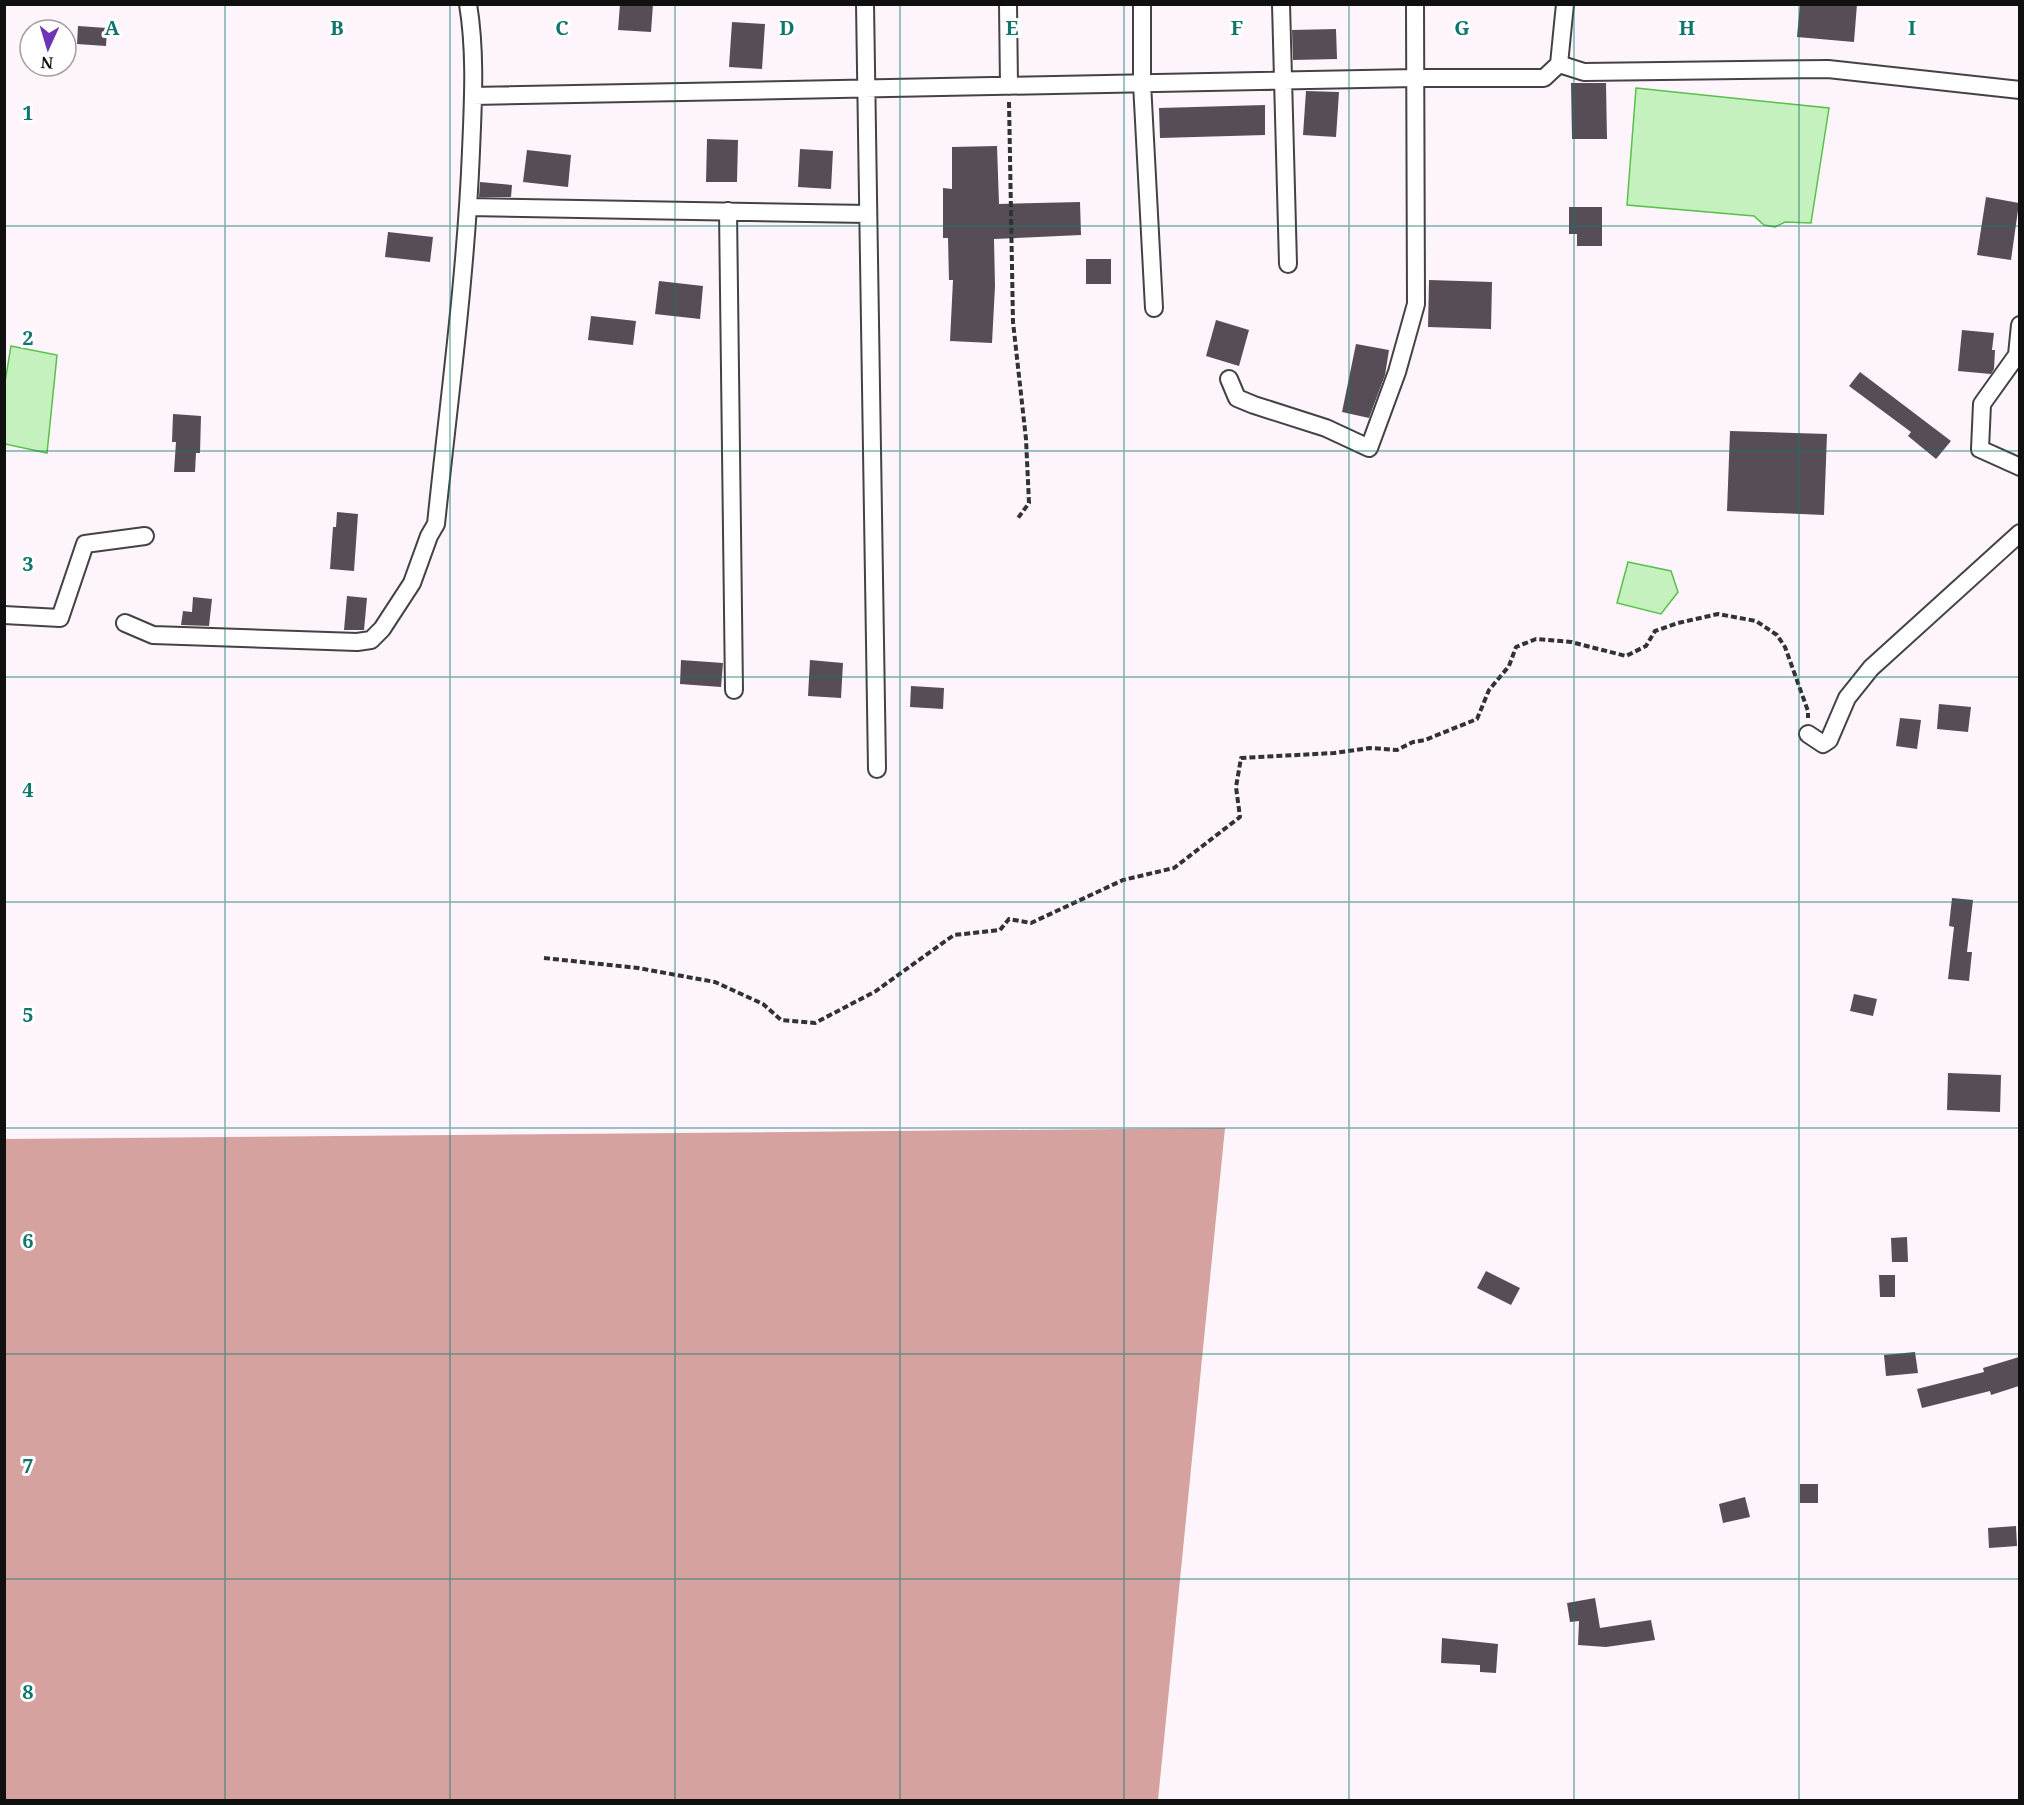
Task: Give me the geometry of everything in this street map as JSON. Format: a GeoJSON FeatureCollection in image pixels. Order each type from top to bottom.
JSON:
{"type":"FeatureCollection","features":[{"type":"Feature","properties":{"kind":"street"},"geometry":{"type":"LineString","coordinates":[[125,622],[153,635],[357,642],[371,640],[382,629],[412,583],[429,536],[436,524],[469,207],[473,96],[472,27],[468,4]]}},
{"type":"Feature","properties":{"kind":"street"},"geometry":{"type":"LineString","coordinates":[[865,4],[877,770]]}},
{"type":"Feature","properties":{"kind":"street"},"geometry":{"type":"LineString","coordinates":[[1008,4],[1009,86]]}},
{"type":"Feature","properties":{"kind":"street"},"geometry":{"type":"LineString","coordinates":[[1142,4],[1142,83],[1154,308]]}},
{"type":"Feature","properties":{"kind":"street"},"geometry":{"type":"LineString","coordinates":[[1281,4],[1288,264]]}},
{"type":"Feature","properties":{"kind":"street"},"geometry":{"type":"LineString","coordinates":[[1229,380],[1237,398],[1326,428],[1369,448],[1397,372],[1416,304],[1415,4]]}},
{"type":"Feature","properties":{"kind":"street"},"geometry":{"type":"LineString","coordinates":[[473,96],[1416,78],[1544,78],[1559,64],[1565,4]]}},
{"type":"Feature","properties":{"kind":"street"},"geometry":{"type":"LineString","coordinates":[[1559,64],[1584,72],[1828,69],[2019,90]]}},
{"type":"Feature","properties":{"kind":"street"},"geometry":{"type":"LineString","coordinates":[[469,207],[868,214]]}},
{"type":"Feature","properties":{"kind":"street"},"geometry":{"type":"LineString","coordinates":[[728,211],[734,690]]}},
{"type":"Feature","properties":{"kind":"street"},"geometry":{"type":"LineString","coordinates":[[2019,325],[2017,355],[1982,404],[1980,449],[2019,467]]}},
{"type":"Feature","properties":{"kind":"street"},"geometry":{"type":"LineString","coordinates":[[1808,734],[1823,744],[1829,740],[1847,698],[1870,668],[2019,533]]}},
{"type":"Feature","properties":{"kind":"street"},"geometry":{"type":"LineString","coordinates":[[4,615],[60,618],[85,544],[145,536]]}},
{"type":"Feature","properties":{"kind":"path"},"geometry":{"type":"LineString","coordinates":[[1009,86],[1013,321],[1026,439],[1029,503],[1018,518]]}},
{"type":"Feature","properties":{"kind":"path"},"geometry":{"type":"LineString","coordinates":[[544,958],[638,968],[715,982],[763,1004],[781,1020],[815,1023],[876,991],[954,935],[1000,930],[1009,919],[1031,923],[1123,880],[1174,868],[1240,817],[1236,787],[1241,758],[1334,753],[1370,748],[1397,750],[1413,742],[1425,740],[1477,720],[1489,690],[1509,666],[1516,647],[1536,639],[1571,642],[1626,656],[1646,646],[1655,631],[1678,623],[1718,614],[1756,621],[1777,635],[1785,647],[1808,711],[1808,734]]}},
{"type":"Feature","properties":{"kind":"shaded area"},"geometry":{"type":"Polygon","coordinates":[[[1636,88],[1829,108],[1811,223],[1785,222],[1775,227],[1764,225],[1754,216],[1627,205],[1636,88]]]}},
{"type":"Feature","properties":{"kind":"shaded area"},"geometry":{"type":"Polygon","coordinates":[[[11,346],[57,355],[47,453],[5,444],[4,388],[11,346]]]}},
{"type":"Feature","properties":{"kind":"shaded area"},"geometry":{"type":"Polygon","coordinates":[[[1628,562],[1671,571],[1678,592],[1661,614],[1617,603],[1628,562]]]}},
{"type":"Feature","properties":{"kind":"shaded area"},"geometry":{"type":"Polygon","coordinates":[[[1225,1128],[1158,1800],[5,1800],[5,1139],[1225,1128]]]}},
{"type":"Feature","properties":{"kind":"building"},"geometry":{"type":"Polygon","coordinates":[[[620,4],[653,4],[651,32],[618,30],[620,4]]]}},
{"type":"Feature","properties":{"kind":"building"},"geometry":{"type":"Polygon","coordinates":[[[1800,4],[1857,4],[1854,42],[1797,37],[1800,4]]]}},
{"type":"Feature","properties":{"kind":"building"},"geometry":{"type":"Polygon","coordinates":[[[732,22],[765,24],[762,69],[729,67],[732,22]]]}},
{"type":"Feature","properties":{"kind":"building"},"geometry":{"type":"Polygon","coordinates":[[[78,26],[107,28],[106,46],[78,44],[78,26]]]}},
{"type":"Feature","properties":{"kind":"building"},"geometry":{"type":"Polygon","coordinates":[[[1336,29],[1337,59],[1293,60],[1292,30],[1336,29]]]}},
{"type":"Feature","properties":{"kind":"building"},"geometry":{"type":"Polygon","coordinates":[[[1571,83],[1606,83],[1607,139],[1572,139],[1571,83]]]}},
{"type":"Feature","properties":{"kind":"building"},"geometry":{"type":"Polygon","coordinates":[[[1306,91],[1339,92],[1336,137],[1303,135],[1306,91]]]}},
{"type":"Feature","properties":{"kind":"building"},"geometry":{"type":"Polygon","coordinates":[[[1265,105],[1265,135],[1160,138],[1159,108],[1265,105]]]}},
{"type":"Feature","properties":{"kind":"building"},"geometry":{"type":"Polygon","coordinates":[[[707,139],[738,140],[737,182],[706,182],[707,139]]]}},
{"type":"Feature","properties":{"kind":"building"},"geometry":{"type":"Polygon","coordinates":[[[997,146],[999,204],[1080,202],[1081,235],[994,239],[995,286],[992,343],[950,341],[953,280],[949,280],[948,238],[943,238],[943,188],[952,189],[952,147],[997,146]]]}},
{"type":"Feature","properties":{"kind":"building"},"geometry":{"type":"Polygon","coordinates":[[[800,149],[833,151],[831,189],[798,187],[800,149]]]}},
{"type":"Feature","properties":{"kind":"building"},"geometry":{"type":"Polygon","coordinates":[[[527,150],[571,155],[568,187],[523,182],[527,150]]]}},
{"type":"Feature","properties":{"kind":"building"},"geometry":{"type":"Polygon","coordinates":[[[480,182],[512,185],[511,197],[479,197],[480,182]]]}},
{"type":"Feature","properties":{"kind":"building"},"geometry":{"type":"Polygon","coordinates":[[[1986,197],[2019,203],[2011,260],[1977,255],[1986,197]]]}},
{"type":"Feature","properties":{"kind":"building"},"geometry":{"type":"Polygon","coordinates":[[[1569,207],[1602,207],[1602,246],[1577,246],[1577,234],[1569,234],[1569,207]]]}},
{"type":"Feature","properties":{"kind":"building"},"geometry":{"type":"Polygon","coordinates":[[[388,232],[433,237],[430,262],[385,257],[388,232]]]}},
{"type":"Feature","properties":{"kind":"building"},"geometry":{"type":"Polygon","coordinates":[[[1086,259],[1111,259],[1111,284],[1086,284],[1086,259]]]}},
{"type":"Feature","properties":{"kind":"building"},"geometry":{"type":"Polygon","coordinates":[[[1429,280],[1492,282],[1491,329],[1428,327],[1429,280]]]}},
{"type":"Feature","properties":{"kind":"building"},"geometry":{"type":"Polygon","coordinates":[[[659,281],[703,286],[700,319],[655,314],[659,281]]]}},
{"type":"Feature","properties":{"kind":"building"},"geometry":{"type":"Polygon","coordinates":[[[591,316],[636,321],[633,345],[588,340],[591,316]]]}},
{"type":"Feature","properties":{"kind":"building"},"geometry":{"type":"Polygon","coordinates":[[[1216,320],[1249,330],[1239,366],[1206,356],[1216,320]]]}},
{"type":"Feature","properties":{"kind":"building"},"geometry":{"type":"Polygon","coordinates":[[[1962,330],[1994,333],[1992,350],[1995,350],[1994,369],[1991,374],[1958,371],[1962,330]]]}},
{"type":"Feature","properties":{"kind":"building"},"geometry":{"type":"Polygon","coordinates":[[[1356,344],[1389,350],[1385,375],[1369,418],[1342,412],[1356,344]]]}},
{"type":"Feature","properties":{"kind":"building"},"geometry":{"type":"Polygon","coordinates":[[[1860,372],[1951,441],[1936,459],[1908,436],[1911,432],[1849,386],[1860,372]]]}},
{"type":"Feature","properties":{"kind":"building"},"geometry":{"type":"Polygon","coordinates":[[[173,414],[201,416],[200,453],[196,453],[195,472],[174,472],[176,442],[172,442],[173,414]]]}},
{"type":"Feature","properties":{"kind":"building"},"geometry":{"type":"Polygon","coordinates":[[[1730,431],[1827,434],[1824,515],[1727,511],[1730,431]]]}},
{"type":"Feature","properties":{"kind":"building"},"geometry":{"type":"Polygon","coordinates":[[[337,512],[358,514],[354,571],[330,569],[333,527],[336,527],[337,512]]]}},
{"type":"Feature","properties":{"kind":"building"},"geometry":{"type":"Polygon","coordinates":[[[347,596],[367,598],[364,630],[344,630],[347,596]]]}},
{"type":"Feature","properties":{"kind":"building"},"geometry":{"type":"Polygon","coordinates":[[[193,597],[212,599],[209,626],[181,625],[183,611],[192,612],[193,597]]]}},
{"type":"Feature","properties":{"kind":"building"},"geometry":{"type":"Polygon","coordinates":[[[681,660],[723,663],[721,687],[680,684],[681,660]]]}},
{"type":"Feature","properties":{"kind":"building"},"geometry":{"type":"Polygon","coordinates":[[[810,660],[843,663],[841,698],[808,696],[810,660]]]}},
{"type":"Feature","properties":{"kind":"building"},"geometry":{"type":"Polygon","coordinates":[[[911,686],[944,688],[943,709],[910,707],[911,686]]]}},
{"type":"Feature","properties":{"kind":"building"},"geometry":{"type":"Polygon","coordinates":[[[1939,704],[1971,707],[1968,732],[1937,729],[1939,704]]]}},
{"type":"Feature","properties":{"kind":"building"},"geometry":{"type":"Polygon","coordinates":[[[1900,718],[1921,720],[1917,749],[1896,746],[1900,718]]]}},
{"type":"Feature","properties":{"kind":"building"},"geometry":{"type":"Polygon","coordinates":[[[1952,898],[1973,900],[1967,952],[1972,952],[1969,981],[1948,979],[1954,927],[1949,926],[1952,898]]]}},
{"type":"Feature","properties":{"kind":"building"},"geometry":{"type":"Polygon","coordinates":[[[1854,994],[1877,999],[1873,1016],[1850,1011],[1854,994]]]}},
{"type":"Feature","properties":{"kind":"building"},"geometry":{"type":"Polygon","coordinates":[[[1948,1073],[2001,1075],[2000,1112],[1947,1110],[1948,1073]]]}},
{"type":"Feature","properties":{"kind":"building"},"geometry":{"type":"Polygon","coordinates":[[[1907,1237],[1908,1262],[1892,1262],[1891,1238],[1907,1237]]]}},
{"type":"Feature","properties":{"kind":"building"},"geometry":{"type":"Polygon","coordinates":[[[1486,1271],[1520,1288],[1511,1305],[1477,1288],[1486,1271]]]}},
{"type":"Feature","properties":{"kind":"building"},"geometry":{"type":"Polygon","coordinates":[[[1879,1275],[1895,1275],[1895,1297],[1880,1297],[1879,1275]]]}},
{"type":"Feature","properties":{"kind":"building"},"geometry":{"type":"Polygon","coordinates":[[[1915,1352],[1918,1373],[1886,1376],[1884,1355],[1915,1352]]]}},
{"type":"Feature","properties":{"kind":"building"},"geometry":{"type":"Polygon","coordinates":[[[2019,1357],[2019,1386],[1991,1395],[1990,1391],[1922,1408],[1917,1389],[1984,1372],[1983,1368],[2019,1357]]]}},
{"type":"Feature","properties":{"kind":"building"},"geometry":{"type":"Polygon","coordinates":[[[1800,1484],[1818,1484],[1818,1503],[1800,1503],[1800,1484]]]}},
{"type":"Feature","properties":{"kind":"building"},"geometry":{"type":"Polygon","coordinates":[[[1745,1497],[1750,1517],[1723,1523],[1719,1504],[1745,1497]]]}},
{"type":"Feature","properties":{"kind":"building"},"geometry":{"type":"Polygon","coordinates":[[[2016,1526],[2017,1546],[1989,1548],[1988,1528],[2016,1526]]]}},
{"type":"Feature","properties":{"kind":"building"},"geometry":{"type":"Polygon","coordinates":[[[1595,1598],[1600,1628],[1651,1620],[1655,1640],[1606,1647],[1578,1645],[1579,1621],[1570,1622],[1567,1603],[1595,1598]]]}},
{"type":"Feature","properties":{"kind":"building"},"geometry":{"type":"Polygon","coordinates":[[[1442,1638],[1498,1644],[1496,1673],[1480,1672],[1480,1665],[1441,1663],[1442,1638]]]}}]}
